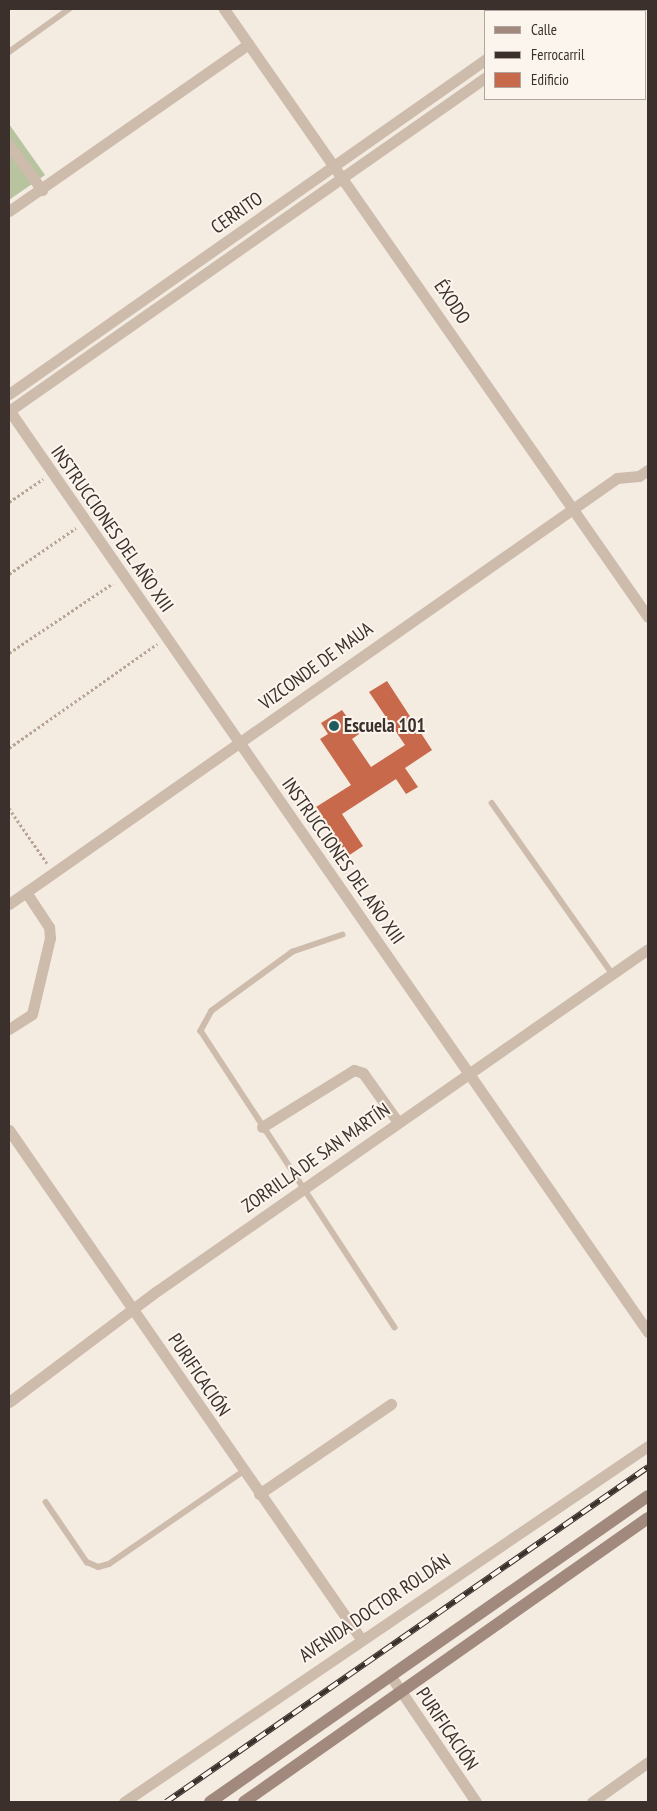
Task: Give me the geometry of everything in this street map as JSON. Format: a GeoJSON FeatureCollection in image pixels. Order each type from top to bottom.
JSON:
{"type":"FeatureCollection","features":[{"type":"Feature","properties":{"kind":"street","name":"ÉXODO"},"geometry":{"type":"LineString","coordinates":[[224,9],[343,176],[648,617]]}},
{"type":"Feature","properties":{"kind":"street"},"geometry":{"type":"LineString","coordinates":[[9,211],[42,190],[248,44]]}},
{"type":"Feature","properties":{"kind":"street","name":"CERRITO"},"geometry":{"type":"LineString","coordinates":[[9,394],[484,60]]}},
{"type":"Feature","properties":{"kind":"street","name":"CERRITO"},"geometry":{"type":"LineString","coordinates":[[9,411],[484,78]]}},
{"type":"Feature","properties":{"kind":"street"},"geometry":{"type":"LineString","coordinates":[[9,144],[42,190]]}},
{"type":"Feature","properties":{"kind":"street","name":"INSTRUCCIONES DEL AÑO XIII"},"geometry":{"type":"LineString","coordinates":[[9,411],[648,1332]]}},
{"type":"Feature","properties":{"kind":"street","name":"VIZCONDE DE MAUA"},"geometry":{"type":"LineString","coordinates":[[9,904],[413,618],[617,478],[639,476],[648,470]]}},
{"type":"Feature","properties":{"kind":"street"},"geometry":{"type":"LineString","coordinates":[[9,1029],[32,1014],[50,943],[49,927],[26,892]]}},
{"type":"Feature","properties":{"kind":"street","name":"ZORRILLA DE SAN MARTÍN"},"geometry":{"type":"LineString","coordinates":[[9,1402],[134,1311],[157,1291],[648,949]]}},
{"type":"Feature","properties":{"kind":"street"},"geometry":{"type":"LineString","coordinates":[[262,1127],[354,1070],[363,1073],[398,1122]]}},
{"type":"Feature","properties":{"kind":"street","name":"PURIFICACIÓN"},"geometry":{"type":"LineString","coordinates":[[9,1130],[361,1639]]}},
{"type":"Feature","properties":{"kind":"street"},"geometry":{"type":"LineString","coordinates":[[259,1494],[391,1404]]}},
{"type":"Feature","properties":{"kind":"street","name":"AVENIDA DOCTOR ROLDÁN"},"geometry":{"type":"LineString","coordinates":[[124,1802],[361,1639],[648,1446]]}},
{"type":"Feature","properties":{"kind":"street"},"geometry":{"type":"LineString","coordinates":[[210,1802],[648,1496]]}},
{"type":"Feature","properties":{"kind":"street"},"geometry":{"type":"LineString","coordinates":[[244,1802],[648,1518]]}},
{"type":"Feature","properties":{"kind":"street","name":"PURIFICACIÓN"},"geometry":{"type":"LineString","coordinates":[[390,1675],[476,1802]]}},
{"type":"Feature","properties":{"kind":"street"},"geometry":{"type":"LineString","coordinates":[[592,1802],[648,1762]]}},
{"type":"Feature","properties":{"kind":"lane"},"geometry":{"type":"LineString","coordinates":[[9,52],[70,9]]}},
{"type":"Feature","properties":{"kind":"lane"},"geometry":{"type":"LineString","coordinates":[[492,803],[612,973]]}},
{"type":"Feature","properties":{"kind":"lane"},"geometry":{"type":"LineString","coordinates":[[343,936],[293,952],[212,1011],[202,1024],[202,1037],[395,1327]]}},
{"type":"Feature","properties":{"kind":"lane"},"geometry":{"type":"LineString","coordinates":[[46,1502],[87,1562],[98,1567],[109,1564],[244,1471]]}},
{"type":"Feature","properties":{"kind":"path"},"geometry":{"type":"LineString","coordinates":[[9,502],[52,473]]}},
{"type":"Feature","properties":{"kind":"path"},"geometry":{"type":"LineString","coordinates":[[9,574],[85,522]]}},
{"type":"Feature","properties":{"kind":"path"},"geometry":{"type":"LineString","coordinates":[[9,653],[123,576]]}},
{"type":"Feature","properties":{"kind":"path"},"geometry":{"type":"LineString","coordinates":[[9,748],[166,637]]}},
{"type":"Feature","properties":{"kind":"path"},"geometry":{"type":"LineString","coordinates":[[9,808],[54,872]]}},
{"type":"Feature","properties":{"kind":"green space"},"geometry":{"type":"Polygon","coordinates":[[[9,124],[45,175],[9,200],[9,124]]]}},
{"type":"Feature","properties":{"kind":"building"},"geometry":{"type":"Polygon","coordinates":[[[387,681],[432,750],[405,768],[418,787],[406,794],[396,779],[342,814],[363,846],[348,856],[316,807],[351,785],[320,739],[328,734],[321,723],[342,710],[359,734],[352,739],[371,767],[405,745],[369,692],[387,681]]]}},
{"type":"Feature","properties":{"kind":"railway"},"geometry":{"type":"LineString","coordinates":[[166,1802],[648,1467]]}},
{"type":"Feature","properties":{"kind":"place","name":"Escuela 101"},"geometry":{"type":"Point","coordinates":[334,726]}}]}
